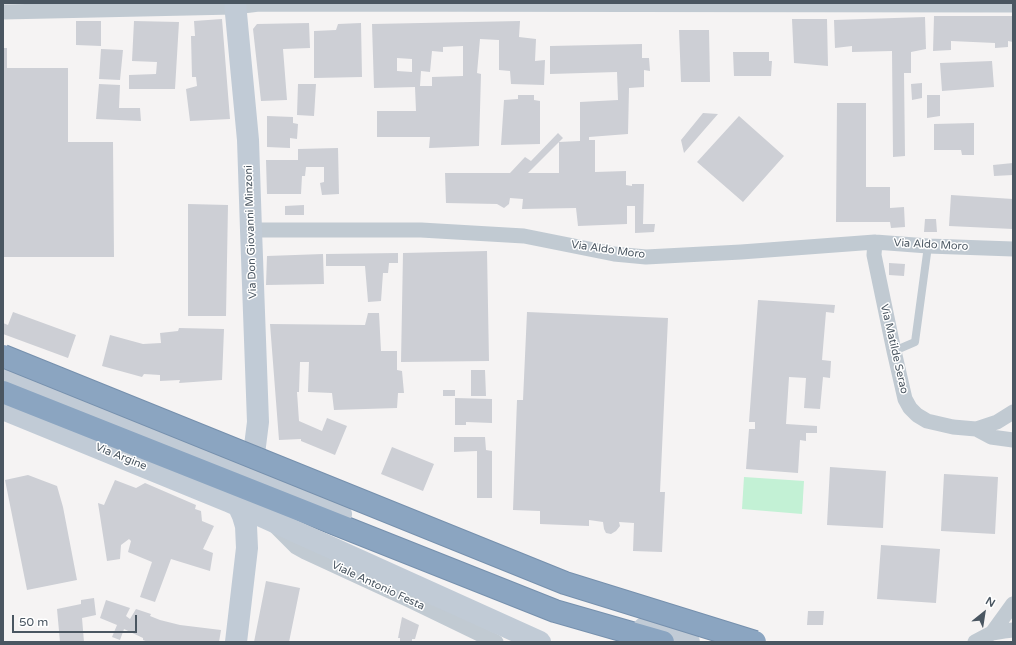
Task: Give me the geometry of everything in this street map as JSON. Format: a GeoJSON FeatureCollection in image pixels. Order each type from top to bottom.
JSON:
{"type":"FeatureCollection","features":[{"type":"Feature","properties":{"kind":"highway"},"geometry":{"type":"LineString","coordinates":[[3,356],[565,583],[755,642]]}},
{"type":"Feature","properties":{"kind":"highway"},"geometry":{"type":"LineString","coordinates":[[3,392],[555,611],[663,642]]}},
{"type":"Feature","properties":{"kind":"street"},"geometry":{"type":"LineString","coordinates":[[3,12],[259,4],[1013,5]]}},
{"type":"Feature","properties":{"kind":"street","name":"Via Don Giovanni Minzoni"},"geometry":{"type":"LineString","coordinates":[[235,5],[248,140],[258,422],[250,472]]}},
{"type":"Feature","properties":{"kind":"street","name":"Via Aldo Moro"},"geometry":{"type":"LineString","coordinates":[[251,230],[421,230],[524,236],[614,254],[646,257],[875,242],[928,246],[1013,249]]}},
{"type":"Feature","properties":{"kind":"street","name":"Via Matilde Serao"},"geometry":{"type":"LineString","coordinates":[[875,242],[874,255],[894,351],[905,399],[910,408],[917,416],[927,421],[953,427],[976,429],[996,422],[1013,412]]}},
{"type":"Feature","properties":{"kind":"street"},"geometry":{"type":"LineString","coordinates":[[3,379],[250,472],[559,602],[689,642]]}},
{"type":"Feature","properties":{"kind":"street","name":"Via Argine"},"geometry":{"type":"LineString","coordinates":[[3,409],[238,505],[540,642]]}},
{"type":"Feature","properties":{"kind":"street","name":"Via Matilde Serao"},"geometry":{"type":"LineString","coordinates":[[976,429],[990,437],[1013,440]]}},
{"type":"Feature","properties":{"kind":"street"},"geometry":{"type":"LineString","coordinates":[[236,642],[247,548],[246,526],[238,505]]}},
{"type":"Feature","properties":{"kind":"street"},"geometry":{"type":"LineString","coordinates":[[247,548],[267,518]]}},
{"type":"Feature","properties":{"kind":"street","name":"Viale Antonio Festa"},"geometry":{"type":"LineString","coordinates":[[267,518],[296,547],[305,552],[409,600],[490,640]]}},
{"type":"Feature","properties":{"kind":"street"},"geometry":{"type":"LineString","coordinates":[[992,633],[1013,604]]}},
{"type":"Feature","properties":{"kind":"street"},"geometry":{"type":"LineString","coordinates":[[975,642],[992,633],[1013,630]]}},
{"type":"Feature","properties":{"kind":"lane"},"geometry":{"type":"LineString","coordinates":[[894,351],[915,342],[928,246]]}},
{"type":"Feature","properties":{"kind":"green space"},"geometry":{"type":"Polygon","coordinates":[[[744,477],[804,481],[802,514],[742,509],[744,477]]]}},
{"type":"Feature","properties":{"kind":"building"},"geometry":{"type":"Polygon","coordinates":[[[934,16],[1013,16],[1013,42],[1008,41],[1008,47],[995,48],[995,43],[951,41],[951,50],[933,51],[934,16]]]}},
{"type":"Feature","properties":{"kind":"building"},"geometry":{"type":"Polygon","coordinates":[[[925,17],[926,49],[911,52],[911,73],[904,73],[905,156],[893,157],[892,51],[852,52],[852,46],[835,48],[834,20],[925,17]]]}},
{"type":"Feature","properties":{"kind":"building"},"geometry":{"type":"Polygon","coordinates":[[[222,19],[230,119],[190,121],[186,89],[197,86],[196,77],[192,77],[191,36],[195,36],[194,21],[222,19]]]}},
{"type":"Feature","properties":{"kind":"building"},"geometry":{"type":"Polygon","coordinates":[[[792,19],[827,19],[828,66],[794,63],[792,19]]]}},
{"type":"Feature","properties":{"kind":"building"},"geometry":{"type":"Polygon","coordinates":[[[76,21],[101,21],[101,46],[76,45],[76,21]]]}},
{"type":"Feature","properties":{"kind":"building"},"geometry":{"type":"Polygon","coordinates":[[[134,21],[179,22],[175,89],[129,89],[129,75],[156,74],[157,62],[132,61],[134,21]]]}},
{"type":"Feature","properties":{"kind":"building"},"geometry":{"type":"Polygon","coordinates":[[[520,21],[519,37],[536,39],[535,61],[545,60],[544,85],[511,84],[510,71],[499,70],[499,40],[480,39],[477,73],[481,74],[479,146],[429,148],[430,137],[377,137],[377,111],[416,111],[415,87],[374,88],[372,24],[520,21]],[[463,46],[443,47],[443,52],[432,51],[430,72],[421,71],[420,86],[432,86],[432,77],[463,76],[463,46]],[[397,58],[397,71],[412,72],[412,59],[397,58]]]}},
{"type":"Feature","properties":{"kind":"building"},"geometry":{"type":"Polygon","coordinates":[[[309,23],[310,48],[283,49],[287,100],[261,101],[253,29],[257,24],[309,23]]]}},
{"type":"Feature","properties":{"kind":"building"},"geometry":{"type":"Polygon","coordinates":[[[361,23],[362,77],[314,78],[314,31],[336,30],[338,24],[361,23]]]}},
{"type":"Feature","properties":{"kind":"building"},"geometry":{"type":"Polygon","coordinates":[[[679,30],[709,30],[710,82],[681,82],[679,30]]]}},
{"type":"Feature","properties":{"kind":"building"},"geometry":{"type":"Polygon","coordinates":[[[642,44],[642,58],[649,58],[650,71],[644,70],[644,87],[629,88],[628,134],[589,137],[589,140],[595,140],[595,172],[626,171],[626,185],[632,186],[632,184],[644,184],[643,224],[655,224],[654,232],[635,233],[635,206],[627,206],[627,224],[578,226],[576,208],[522,209],[523,199],[510,198],[509,204],[504,208],[497,204],[446,203],[445,173],[510,173],[525,157],[531,161],[558,133],[563,138],[559,142],[580,141],[580,102],[618,100],[617,72],[550,74],[550,46],[642,44]],[[559,142],[528,173],[559,173],[559,142]]]}},
{"type":"Feature","properties":{"kind":"building"},"geometry":{"type":"Polygon","coordinates":[[[3,48],[7,48],[7,68],[68,68],[68,142],[113,142],[114,257],[3,257],[3,48]]]}},
{"type":"Feature","properties":{"kind":"building"},"geometry":{"type":"Polygon","coordinates":[[[101,49],[123,50],[120,80],[99,79],[101,49]]]}},
{"type":"Feature","properties":{"kind":"building"},"geometry":{"type":"Polygon","coordinates":[[[733,52],[769,52],[769,61],[772,61],[771,76],[734,76],[733,52]]]}},
{"type":"Feature","properties":{"kind":"building"},"geometry":{"type":"Polygon","coordinates":[[[992,61],[994,87],[942,91],[940,63],[992,61]]]}},
{"type":"Feature","properties":{"kind":"building"},"geometry":{"type":"Polygon","coordinates":[[[922,83],[922,98],[912,100],[911,84],[922,83]]]}},
{"type":"Feature","properties":{"kind":"building"},"geometry":{"type":"Polygon","coordinates":[[[99,84],[120,85],[119,108],[140,108],[141,121],[96,119],[99,84]]]}},
{"type":"Feature","properties":{"kind":"building"},"geometry":{"type":"Polygon","coordinates":[[[298,84],[316,84],[314,116],[297,115],[298,84]]]}},
{"type":"Feature","properties":{"kind":"building"},"geometry":{"type":"Polygon","coordinates":[[[518,95],[534,95],[534,100],[540,101],[540,144],[501,145],[504,100],[518,99],[518,95]]]}},
{"type":"Feature","properties":{"kind":"building"},"geometry":{"type":"Polygon","coordinates":[[[927,95],[940,95],[940,116],[927,118],[927,95]]]}},
{"type":"Feature","properties":{"kind":"building"},"geometry":{"type":"Polygon","coordinates":[[[837,103],[866,103],[866,187],[890,187],[890,208],[904,207],[905,227],[891,228],[890,222],[836,222],[837,103]]]}},
{"type":"Feature","properties":{"kind":"building"},"geometry":{"type":"Polygon","coordinates":[[[703,113],[718,114],[684,153],[681,140],[703,113]]]}},
{"type":"Feature","properties":{"kind":"building"},"geometry":{"type":"Polygon","coordinates":[[[267,116],[293,117],[293,123],[298,124],[297,139],[290,138],[290,148],[267,147],[267,116]]]}},
{"type":"Feature","properties":{"kind":"building"},"geometry":{"type":"Polygon","coordinates":[[[739,116],[784,156],[743,202],[697,162],[739,116]]]}},
{"type":"Feature","properties":{"kind":"building"},"geometry":{"type":"Polygon","coordinates":[[[974,123],[974,155],[962,155],[961,150],[934,150],[934,124],[974,123]]]}},
{"type":"Feature","properties":{"kind":"building"},"geometry":{"type":"Polygon","coordinates":[[[338,148],[339,194],[322,195],[320,183],[324,182],[324,167],[306,167],[305,176],[302,176],[301,194],[267,194],[266,160],[298,160],[298,149],[338,148]]]}},
{"type":"Feature","properties":{"kind":"building"},"geometry":{"type":"Polygon","coordinates":[[[1013,163],[1013,175],[994,176],[993,165],[1013,163]]]}},
{"type":"Feature","properties":{"kind":"building"},"geometry":{"type":"Polygon","coordinates":[[[951,195],[1013,199],[1013,229],[949,226],[951,195]]]}},
{"type":"Feature","properties":{"kind":"building"},"geometry":{"type":"Polygon","coordinates":[[[188,204],[228,205],[226,316],[188,316],[188,204]]]}},
{"type":"Feature","properties":{"kind":"building"},"geometry":{"type":"Polygon","coordinates":[[[304,205],[304,215],[285,215],[285,206],[304,205]]]}},
{"type":"Feature","properties":{"kind":"building"},"geometry":{"type":"Polygon","coordinates":[[[925,219],[936,219],[937,232],[924,232],[925,219]]]}},
{"type":"Feature","properties":{"kind":"building"},"geometry":{"type":"Polygon","coordinates":[[[487,251],[489,361],[401,362],[403,253],[487,251]]]}},
{"type":"Feature","properties":{"kind":"building"},"geometry":{"type":"Polygon","coordinates":[[[398,253],[398,263],[389,263],[388,273],[383,273],[381,301],[368,302],[365,266],[326,266],[326,254],[398,253]]]}},
{"type":"Feature","properties":{"kind":"building"},"geometry":{"type":"Polygon","coordinates":[[[323,254],[324,284],[266,285],[267,256],[323,254]]]}},
{"type":"Feature","properties":{"kind":"building"},"geometry":{"type":"Polygon","coordinates":[[[889,263],[905,264],[904,276],[889,275],[889,263]]]}},
{"type":"Feature","properties":{"kind":"building"},"geometry":{"type":"Polygon","coordinates":[[[758,300],[835,305],[834,313],[826,312],[822,360],[831,361],[830,378],[823,377],[820,409],[804,408],[806,378],[789,377],[786,424],[817,426],[817,433],[806,433],[806,441],[800,440],[798,473],[746,469],[749,429],[755,429],[755,422],[749,422],[758,300]]]}},
{"type":"Feature","properties":{"kind":"building"},"geometry":{"type":"Polygon","coordinates":[[[13,312],[76,335],[68,358],[3,334],[3,323],[8,325],[13,312]]]}},
{"type":"Feature","properties":{"kind":"building"},"geometry":{"type":"Polygon","coordinates":[[[527,312],[668,318],[660,492],[665,492],[662,552],[633,551],[634,523],[619,522],[620,526],[611,534],[606,533],[603,522],[589,520],[589,526],[540,524],[540,511],[513,510],[517,400],[523,400],[527,312]]]}},
{"type":"Feature","properties":{"kind":"building"},"geometry":{"type":"Polygon","coordinates":[[[368,313],[379,313],[381,351],[397,351],[397,370],[402,371],[404,393],[398,393],[397,408],[334,410],[332,393],[308,392],[309,362],[300,362],[299,392],[297,392],[299,421],[322,431],[327,418],[347,426],[335,455],[301,441],[301,439],[279,440],[270,324],[365,325],[368,313]]]}},
{"type":"Feature","properties":{"kind":"building"},"geometry":{"type":"Polygon","coordinates":[[[179,328],[224,329],[222,380],[179,383],[180,380],[160,381],[160,375],[144,374],[142,377],[102,366],[110,335],[143,344],[161,343],[160,333],[178,331],[179,328]]]}},
{"type":"Feature","properties":{"kind":"building"},"geometry":{"type":"Polygon","coordinates":[[[471,370],[485,370],[486,396],[471,396],[471,370]]]}},
{"type":"Feature","properties":{"kind":"building"},"geometry":{"type":"Polygon","coordinates":[[[443,390],[455,390],[455,396],[443,396],[443,390]]]}},
{"type":"Feature","properties":{"kind":"building"},"geometry":{"type":"Polygon","coordinates":[[[455,398],[492,399],[492,423],[466,422],[466,425],[455,425],[455,398]]]}},
{"type":"Feature","properties":{"kind":"building"},"geometry":{"type":"Polygon","coordinates":[[[454,437],[485,437],[486,450],[492,451],[492,498],[477,498],[477,451],[454,452],[454,437]]]}},
{"type":"Feature","properties":{"kind":"building"},"geometry":{"type":"Polygon","coordinates":[[[392,447],[434,464],[423,491],[381,474],[392,447]]]}},
{"type":"Feature","properties":{"kind":"building"},"geometry":{"type":"Polygon","coordinates":[[[830,467],[886,471],[883,528],[827,525],[830,467]]]}},
{"type":"Feature","properties":{"kind":"building"},"geometry":{"type":"Polygon","coordinates":[[[944,474],[998,477],[995,534],[941,531],[944,474]]]}},
{"type":"Feature","properties":{"kind":"building"},"geometry":{"type":"Polygon","coordinates":[[[28,475],[57,486],[63,507],[77,580],[27,590],[5,480],[28,475]]]}},
{"type":"Feature","properties":{"kind":"building"},"geometry":{"type":"Polygon","coordinates":[[[115,480],[136,488],[145,483],[196,505],[195,509],[201,511],[202,521],[214,526],[203,549],[213,553],[210,571],[171,559],[155,602],[140,597],[152,562],[128,552],[131,541],[129,539],[121,545],[120,559],[107,561],[98,503],[104,505],[115,480]]]}},
{"type":"Feature","properties":{"kind":"building"},"geometry":{"type":"Polygon","coordinates":[[[881,545],[940,549],[936,603],[877,599],[881,545]]]}},
{"type":"Feature","properties":{"kind":"building"},"geometry":{"type":"Polygon","coordinates":[[[266,581],[300,588],[289,642],[254,642],[266,581]]]}},
{"type":"Feature","properties":{"kind":"building"},"geometry":{"type":"Polygon","coordinates":[[[94,598],[96,615],[82,618],[84,642],[60,642],[57,609],[81,604],[81,600],[94,598]]]}},
{"type":"Feature","properties":{"kind":"building"},"geometry":{"type":"Polygon","coordinates":[[[106,600],[130,608],[126,616],[130,619],[136,609],[151,614],[150,616],[160,620],[180,625],[221,630],[219,642],[148,642],[124,629],[120,640],[112,637],[117,625],[100,618],[106,600]]]}},
{"type":"Feature","properties":{"kind":"building"},"geometry":{"type":"Polygon","coordinates":[[[808,611],[824,611],[823,625],[807,625],[808,611]]]}},
{"type":"Feature","properties":{"kind":"building"},"geometry":{"type":"Polygon","coordinates":[[[402,617],[419,625],[415,639],[412,639],[412,642],[400,642],[400,638],[398,638],[402,617]]]}}]}
